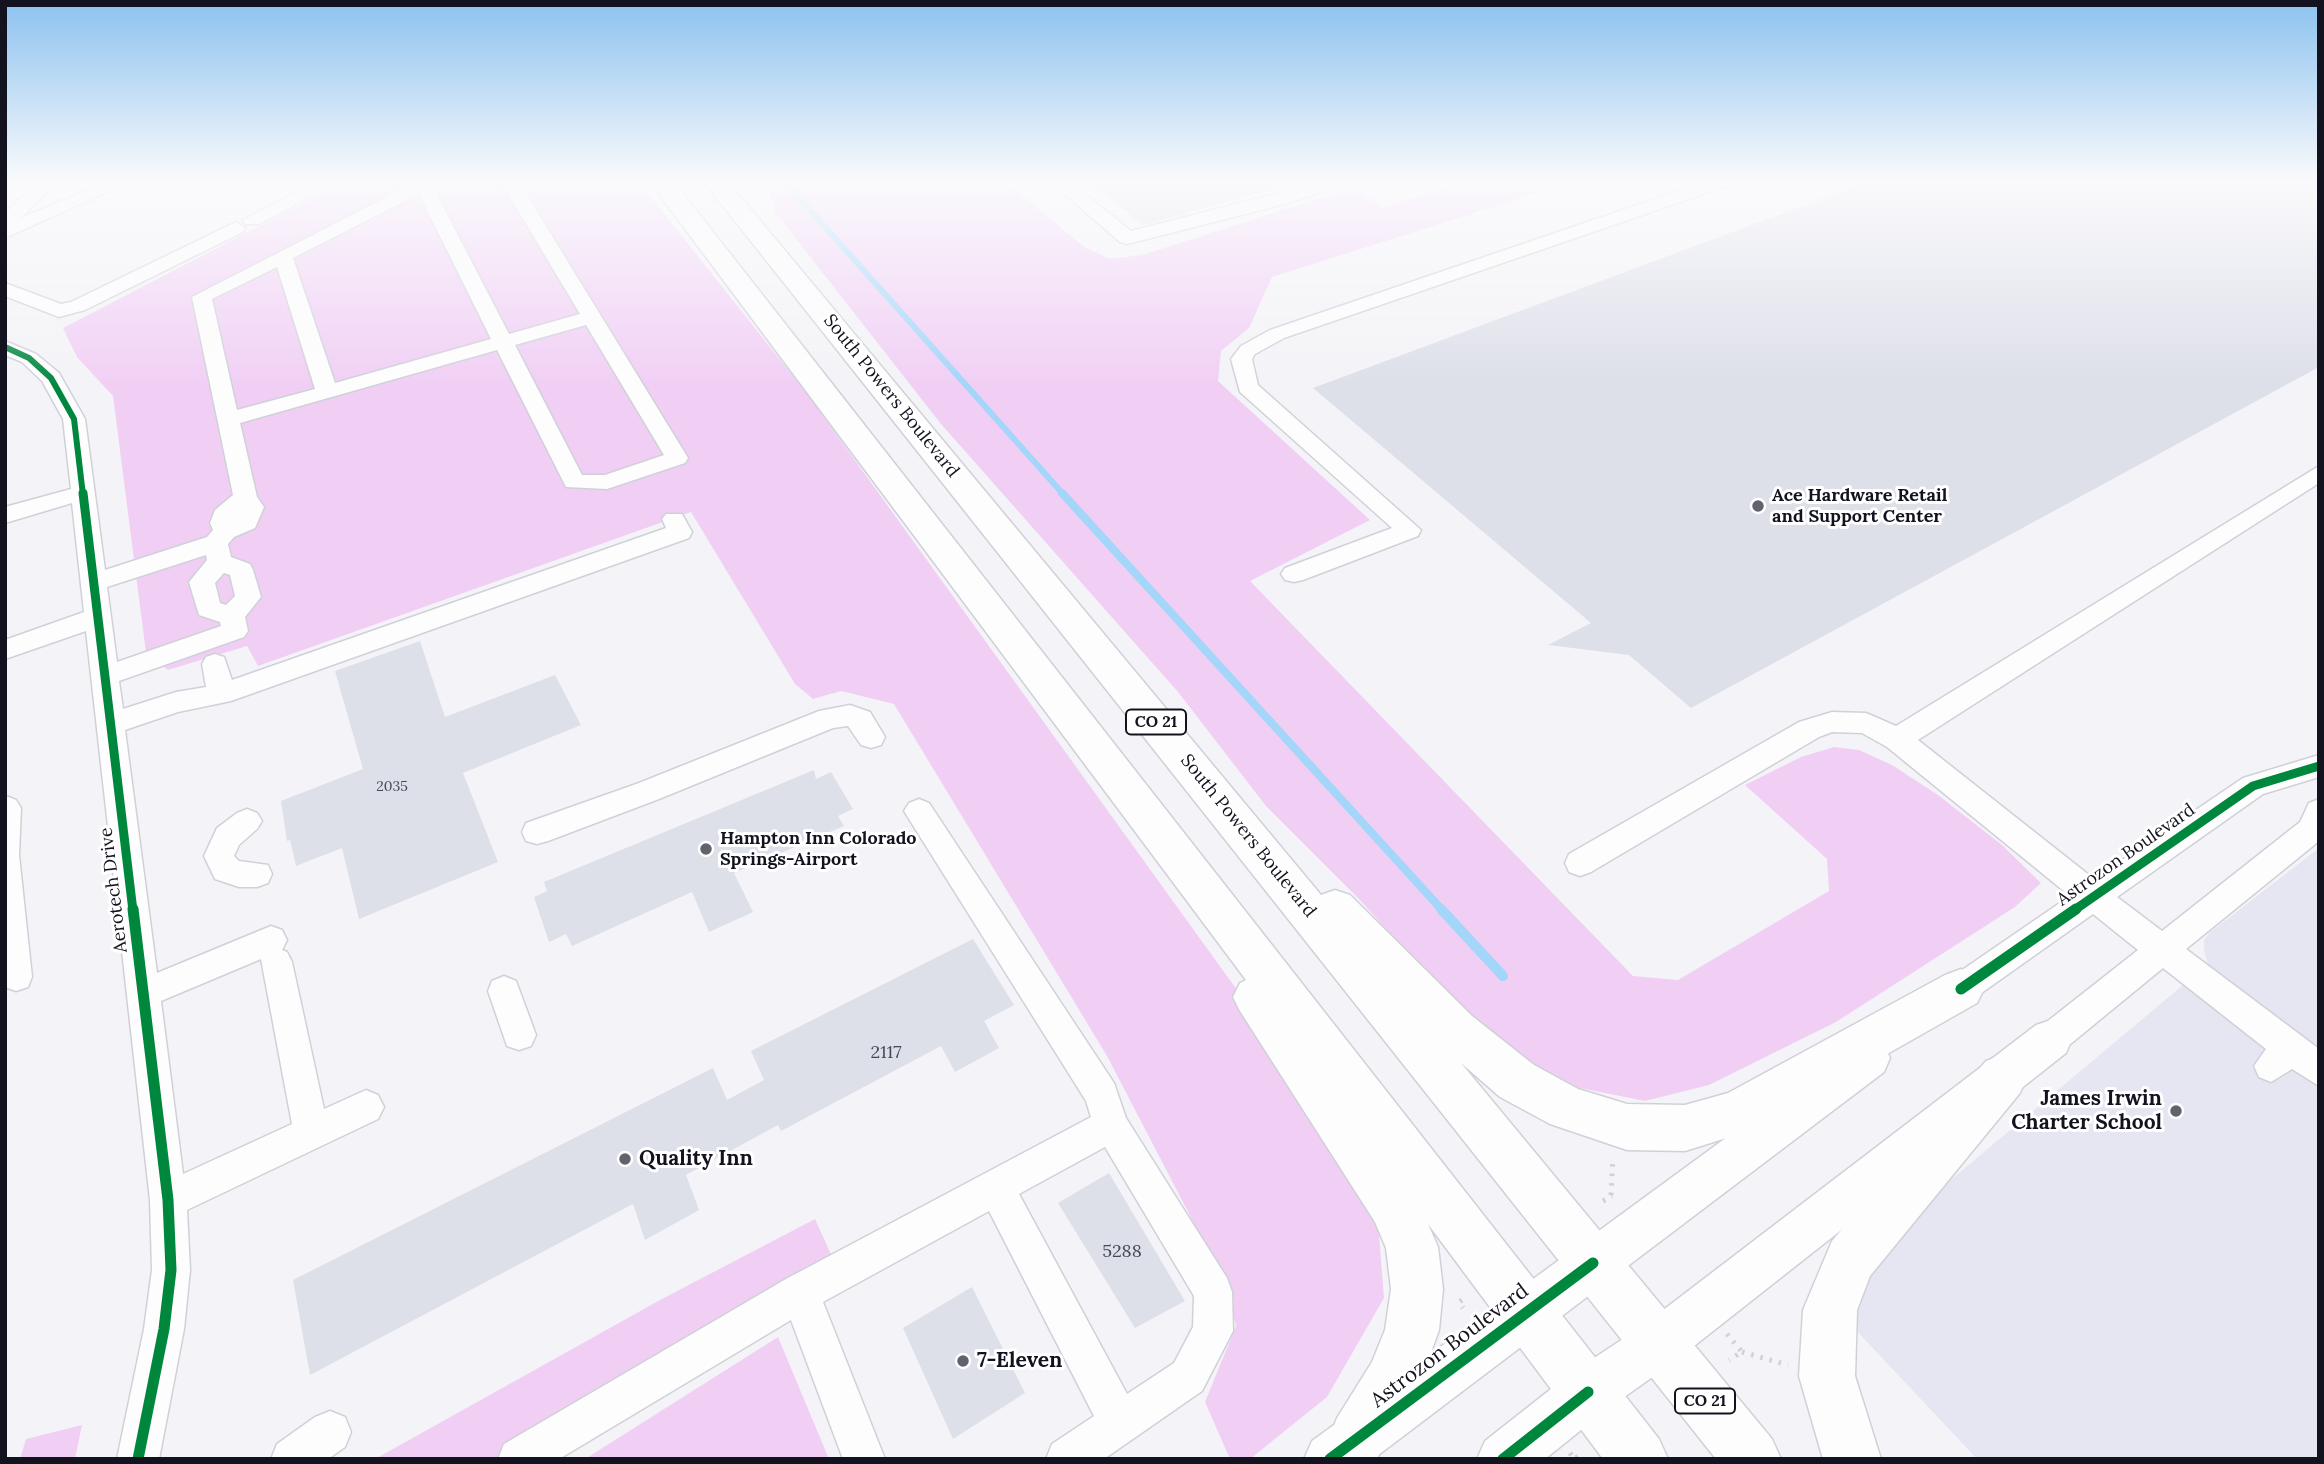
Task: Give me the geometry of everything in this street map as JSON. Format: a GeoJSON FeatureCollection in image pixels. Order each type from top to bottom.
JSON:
{"type":"FeatureCollection","features":[{"type":"Feature","properties":{"kind":"highway"},"geometry":{"type":"LineString","coordinates":[[715,250],[1639,1459]]}},
{"type":"Feature","properties":{"kind":"highway","name":"South Powers Boulevard"},"geometry":{"type":"LineString","coordinates":[[772,250],[1752,1459]]}},
{"type":"Feature","properties":{"kind":"highway"},"geometry":{"type":"LineString","coordinates":[[960,573],[1213,932],[1393,1204],[1412,1247],[1417,1289],[1412,1330],[1393,1380],[1343,1448]]}},
{"type":"Feature","properties":{"kind":"highway"},"geometry":{"type":"LineString","coordinates":[[1135,697],[1456,1031],[1517,1081],[1567,1108],[1638,1128],[1685,1129],[1738,1113],[1961,989]]}},
{"type":"Feature","properties":{"kind":"highway"},"geometry":{"type":"LineString","coordinates":[[1852,1459],[1827,1376],[1830,1310],[1850,1259],[2003,1077]]}},
{"type":"Feature","properties":{"kind":"main road","name":"Astrozon Boulevard"},"geometry":{"type":"LineString","coordinates":[[1343,1448],[1961,989]]}},
{"type":"Feature","properties":{"kind":"main road"},"geometry":{"type":"LineString","coordinates":[[1503,1459],[1588,1392],[1658,1344],[2051,1039]]}},
{"type":"Feature","properties":{"kind":"street"},"geometry":{"type":"LineString","coordinates":[[5,289],[59,311],[78,306],[191,250]]}},
{"type":"Feature","properties":{"kind":"street"},"geometry":{"type":"LineString","coordinates":[[105,676],[234,631],[232,616],[208,609],[202,582],[220,545],[246,522],[253,507],[245,498],[202,298],[294,250]]}},
{"type":"Feature","properties":{"kind":"street"},"geometry":{"type":"LineString","coordinates":[[459,250],[574,482],[607,482],[677,458],[552,250]]}},
{"type":"Feature","properties":{"kind":"street"},"geometry":{"type":"LineString","coordinates":[[1294,574],[1409,530],[1248,387],[1241,359],[1248,350],[1277,334],[1520,250]]}},
{"type":"Feature","properties":{"kind":"street"},"geometry":{"type":"LineString","coordinates":[[283,256],[327,392]]}},
{"type":"Feature","properties":{"kind":"street"},"geometry":{"type":"LineString","coordinates":[[228,420],[592,317]]}},
{"type":"Feature","properties":{"kind":"street","name":"Aerotech Drive"},"geometry":{"type":"LineString","coordinates":[[5,347],[29,358],[63,394],[74,419],[168,1200],[171,1270],[164,1329],[138,1459]]}},
{"type":"Feature","properties":{"kind":"street"},"geometry":{"type":"LineString","coordinates":[[1897,739],[2319,473]]}},
{"type":"Feature","properties":{"kind":"street"},"geometry":{"type":"LineString","coordinates":[[5,514],[82,493]]}},
{"type":"Feature","properties":{"kind":"street"},"geometry":{"type":"LineString","coordinates":[[110,724],[176,702],[221,694],[680,532],[674,519]]}},
{"type":"Feature","properties":{"kind":"street"},"geometry":{"type":"LineString","coordinates":[[94,582],[220,545]]}},
{"type":"Feature","properties":{"kind":"street"},"geometry":{"type":"LineString","coordinates":[[7,647],[97,617]]}},
{"type":"Feature","properties":{"kind":"street"},"geometry":{"type":"LineString","coordinates":[[215,664],[221,694]]}},
{"type":"Feature","properties":{"kind":"street"},"geometry":{"type":"LineString","coordinates":[[537,832],[649,791],[828,718],[850,715],[860,719],[872,737]]}},
{"type":"Feature","properties":{"kind":"street"},"geometry":{"type":"LineString","coordinates":[[1580,863],[1809,729],[1832,722],[1866,723],[1897,739],[2163,949],[2281,1057],[2319,1070]]}},
{"type":"Feature","properties":{"kind":"street","name":"Astrozon Boulevard"},"geometry":{"type":"LineString","coordinates":[[1961,989],[2253,786],[2319,766]]}},
{"type":"Feature","properties":{"kind":"street"},"geometry":{"type":"LineString","coordinates":[[5,808],[5,856],[12,966]]}},
{"type":"Feature","properties":{"kind":"street"},"geometry":{"type":"LineString","coordinates":[[919,811],[1102,1095],[1111,1125],[1213,1292],[1213,1331],[1188,1377],[1067,1459]]}},
{"type":"Feature","properties":{"kind":"street"},"geometry":{"type":"LineString","coordinates":[[2051,1039],[2312,829],[2319,811]]}},
{"type":"Feature","properties":{"kind":"street"},"geometry":{"type":"LineString","coordinates":[[247,821],[228,837],[219,856],[226,870],[239,874],[257,874]]}},
{"type":"Feature","properties":{"kind":"street"},"geometry":{"type":"LineString","coordinates":[[142,994],[273,951],[311,1132]]}},
{"type":"Feature","properties":{"kind":"street"},"geometry":{"type":"LineString","coordinates":[[504,991],[519,1035]]}},
{"type":"Feature","properties":{"kind":"street"},"geometry":{"type":"LineString","coordinates":[[168,1200],[366,1107]]}},
{"type":"Feature","properties":{"kind":"street"},"geometry":{"type":"LineString","coordinates":[[519,1459],[800,1293],[1111,1125]]}},
{"type":"Feature","properties":{"kind":"street"},"geometry":{"type":"LineString","coordinates":[[996,1187],[1120,1423]]}},
{"type":"Feature","properties":{"kind":"street"},"geometry":{"type":"LineString","coordinates":[[800,1293],[864,1459]]}},
{"type":"Feature","properties":{"kind":"street"},"geometry":{"type":"LineString","coordinates":[[292,1459],[330,1433]]}},
{"type":"Feature","properties":{"kind":"path"},"geometry":{"type":"LineString","coordinates":[[1614,1153],[1611,1195],[1619,1205]]}},
{"type":"Feature","properties":{"kind":"path"},"geometry":{"type":"LineString","coordinates":[[1602,1201],[1611,1195]]}},
{"type":"Feature","properties":{"kind":"path"},"geometry":{"type":"LineString","coordinates":[[1462,1300],[1459,1302],[1463,1308]]}},
{"type":"Feature","properties":{"kind":"path"},"geometry":{"type":"LineString","coordinates":[[1726,1334],[1742,1352],[1800,1368]]}},
{"type":"Feature","properties":{"kind":"path"},"geometry":{"type":"LineString","coordinates":[[1729,1360],[1742,1352]]}},
{"type":"Feature","properties":{"kind":"shaded area"},"geometry":{"type":"Polygon","coordinates":[[[213,250],[693,250],[805,391],[1289,1062],[1377,1209],[1384,1298],[1327,1397],[1250,1459],[1230,1459],[1205,1402],[1236,1326],[1225,1283],[1107,1056],[894,704],[841,691],[813,699],[795,684],[691,512],[258,666],[247,646],[168,670],[146,653],[113,396],[77,357],[63,328],[213,250]]]}},
{"type":"Feature","properties":{"kind":"shaded area"},"geometry":{"type":"Polygon","coordinates":[[[805,250],[1092,250],[1110,259],[1157,250],[1356,250],[1272,277],[1249,328],[1221,351],[1218,381],[1370,520],[1250,581],[1633,976],[1678,980],[1829,891],[1827,859],[1745,785],[1801,757],[1834,747],[1859,750],[1892,765],[1938,795],[2002,845],[2041,883],[2015,907],[1836,1022],[1709,1085],[1645,1101],[1570,1086],[1529,1064],[1480,1026],[1438,987],[1360,900],[1266,806],[1178,692],[941,424],[805,250]]]}},
{"type":"Feature","properties":{"kind":"shaded area","name":"James Irwin Charter School"},"geometry":{"type":"Polygon","coordinates":[[[2319,848],[2319,1459],[1977,1459],[1853,1327],[1862,1281],[1922,1204],[2208,964],[2204,940],[2209,933],[2319,848]]]}},
{"type":"Feature","properties":{"kind":"shaded area"},"geometry":{"type":"Polygon","coordinates":[[[815,1219],[839,1272],[520,1459],[375,1459],[660,1300],[815,1219]]]}},
{"type":"Feature","properties":{"kind":"shaded area"},"geometry":{"type":"Polygon","coordinates":[[[778,1337],[829,1459],[585,1459],[778,1337]]]}},
{"type":"Feature","properties":{"kind":"shaded area"},"geometry":{"type":"Polygon","coordinates":[[[82,1425],[75,1459],[20,1459],[26,1439],[82,1425]]]}},
{"type":"Feature","properties":{"kind":"building","name":"Ace Hardware Retail and Support Center"},"geometry":{"type":"Polygon","coordinates":[[[1683,250],[2319,250],[2319,367],[1691,708],[1629,655],[1548,645],[1591,623],[1313,388],[1683,250]]]}},
{"type":"Feature","properties":{"kind":"building"},"geometry":{"type":"Polygon","coordinates":[[[420,641],[445,717],[555,675],[581,725],[463,773],[498,862],[359,919],[342,848],[296,866],[290,840],[287,841],[281,801],[363,769],[335,671],[420,641]]]}},
{"type":"Feature","properties":{"kind":"building","name":"Hampton Inn Colorado Springs-Airport"},"geometry":{"type":"Polygon","coordinates":[[[814,770],[816,779],[831,772],[853,809],[838,816],[844,826],[734,873],[753,912],[709,932],[692,892],[572,946],[566,934],[549,942],[534,897],[547,891],[544,882],[814,770]]]}},
{"type":"Feature","properties":{"kind":"building","name":"Quality Inn"},"geometry":{"type":"Polygon","coordinates":[[[973,939],[1014,1005],[984,1021],[999,1048],[955,1072],[941,1046],[781,1131],[778,1125],[686,1175],[699,1210],[645,1240],[633,1204],[310,1375],[293,1280],[713,1068],[727,1100],[764,1080],[751,1051],[973,939]]]}},
{"type":"Feature","properties":{"kind":"building"},"geometry":{"type":"Polygon","coordinates":[[[1109,1173],[1185,1301],[1135,1328],[1058,1203],[1109,1173]]]}},
{"type":"Feature","properties":{"kind":"building","name":"7-Eleven"},"geometry":{"type":"Polygon","coordinates":[[[972,1287],[1025,1393],[953,1439],[903,1328],[972,1287]]]}},
{"type":"Feature","properties":{"kind":"waterway"},"geometry":{"type":"LineString","coordinates":[[846,250],[1064,495]]}},
{"type":"Feature","properties":{"kind":"waterway"},"geometry":{"type":"LineString","coordinates":[[1062,493],[1443,911]]}},
{"type":"Feature","properties":{"kind":"waterway"},"geometry":{"type":"LineString","coordinates":[[1441,909],[1503,976]]}},
{"type":"Feature","properties":{"kind":"cycle path"},"geometry":{"type":"LineString","coordinates":[[5,347],[29,358],[51,378],[74,419],[168,1200],[171,1270],[164,1329],[138,1459]]}},
{"type":"Feature","properties":{"kind":"cycle path"},"geometry":{"type":"LineString","coordinates":[[1961,989],[2253,786],[2319,766]]}},
{"type":"Feature","properties":{"kind":"cycle path"},"geometry":{"type":"LineString","coordinates":[[1330,1459],[1593,1263]]}},
{"type":"Feature","properties":{"kind":"cycle path"},"geometry":{"type":"LineString","coordinates":[[1503,1459],[1588,1392]]}},
{"type":"Feature","properties":{"kind":"place","name":"Ace Hardware Retail and Support Center"},"geometry":{"type":"Point","coordinates":[1758,506]}},
{"type":"Feature","properties":{"kind":"place","name":"Hampton Inn Colorado Springs-Airport"},"geometry":{"type":"Point","coordinates":[706,849]}},
{"type":"Feature","properties":{"kind":"place","name":"James Irwin Charter School"},"geometry":{"type":"Point","coordinates":[2176,1111]}},
{"type":"Feature","properties":{"kind":"place","name":"Quality Inn"},"geometry":{"type":"Point","coordinates":[625,1159]}},
{"type":"Feature","properties":{"kind":"place","name":"7-Eleven"},"geometry":{"type":"Point","coordinates":[963,1361]}}]}
